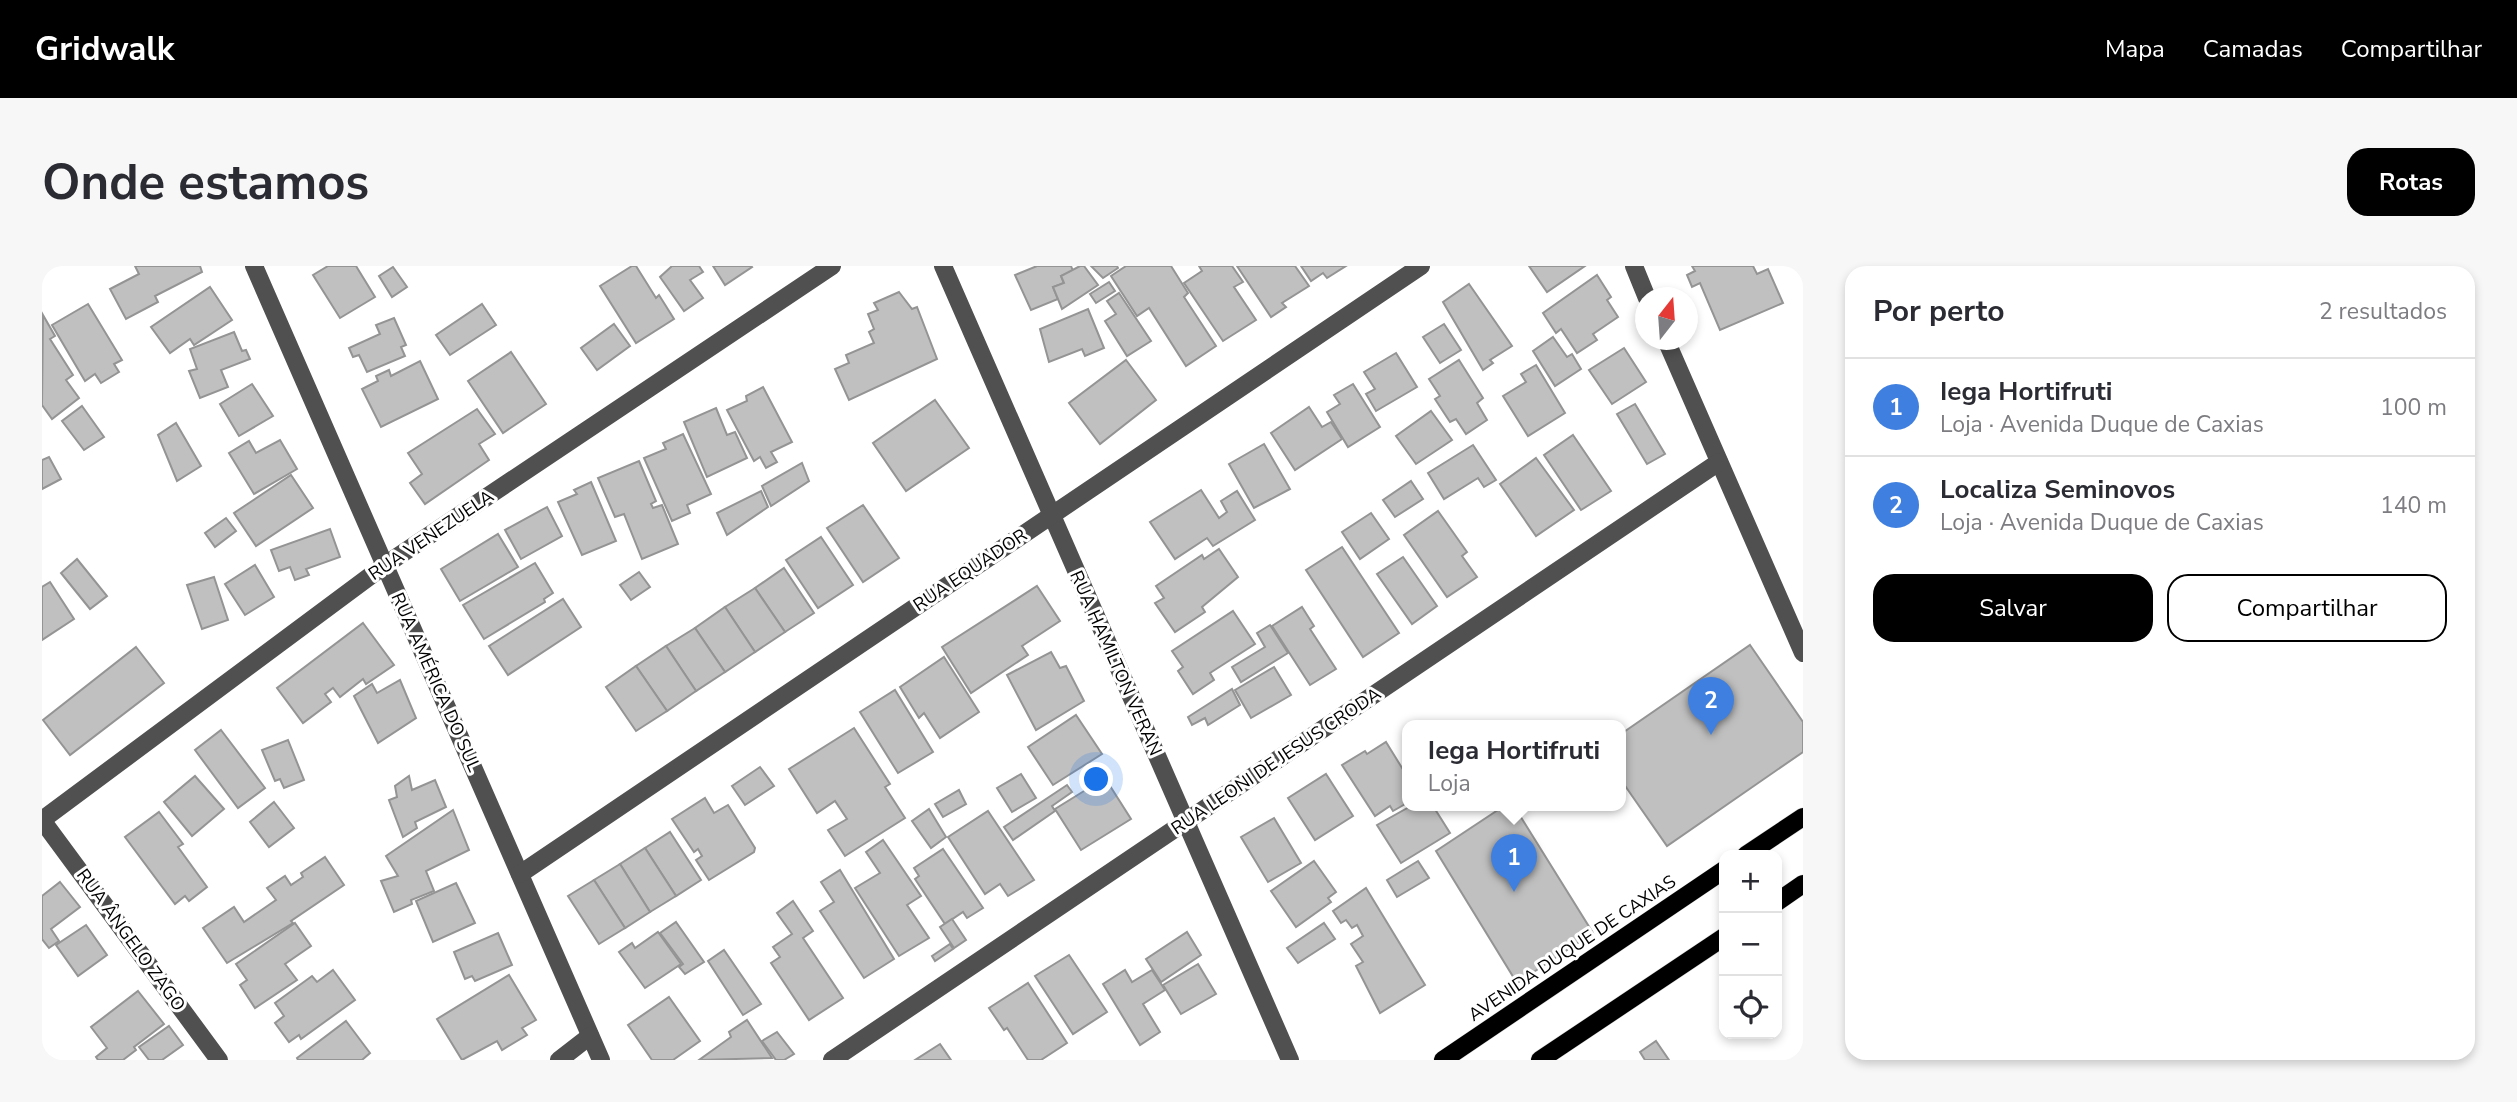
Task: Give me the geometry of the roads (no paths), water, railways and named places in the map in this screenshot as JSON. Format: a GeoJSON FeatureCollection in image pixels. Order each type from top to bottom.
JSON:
{"type":"FeatureCollection","features":[{"type":"Feature","properties":{"kind":"main road"},"geometry":{"type":"LineString","coordinates":[[1754,850],[1803,817]]}},
{"type":"Feature","properties":{"kind":"main road","name":"AVENIDA DUQUE DE CAXIAS"},"geometry":{"type":"LineString","coordinates":[[1443,1060],[1719,873]]}},
{"type":"Feature","properties":{"kind":"main road"},"geometry":{"type":"LineString","coordinates":[[1782,899],[1803,884]]}},
{"type":"Feature","properties":{"kind":"main road"},"geometry":{"type":"LineString","coordinates":[[1540,1060],[1719,940]]}},
{"type":"Feature","properties":{"kind":"street","name":"RUA VENEZUELA"},"geometry":{"type":"LineString","coordinates":[[42,820],[385,565],[832,266]]}},
{"type":"Feature","properties":{"kind":"street","name":"RUA HAMILTON VERAN"},"geometry":{"type":"LineString","coordinates":[[943,266],[1290,1060]]}},
{"type":"Feature","properties":{"kind":"street","name":"RUA EQUADOR"},"geometry":{"type":"LineString","coordinates":[[520,874],[1421,266]]}},
{"type":"Feature","properties":{"kind":"street"},"geometry":{"type":"LineString","coordinates":[[1634,266],[1643,287]]}},
{"type":"Feature","properties":{"kind":"street","name":"RUA AMÉRICA DO SUL"},"geometry":{"type":"LineString","coordinates":[[257,267],[601,1060]]}},
{"type":"Feature","properties":{"kind":"street"},"geometry":{"type":"LineString","coordinates":[[1670,350],[1803,653]]}},
{"type":"Feature","properties":{"kind":"street","name":"RUA LEONI DE JESUS CRODA"},"geometry":{"type":"LineString","coordinates":[[832,1060],[1719,462]]}},
{"type":"Feature","properties":{"kind":"street","name":"RUA ÂNGELO ZAGO"},"geometry":{"type":"LineString","coordinates":[[42,820],[219,1060]]}},
{"type":"Feature","properties":{"kind":"street"},"geometry":{"type":"LineString","coordinates":[[559,1060],[590,1036]]}},
{"type":"Feature","properties":{"kind":"place","name":"Localiza Seminovos"},"geometry":{"type":"Point","coordinates":[1711,735]}},
{"type":"Feature","properties":{"kind":"place","name":"Iega Hortifruti"},"geometry":{"type":"Point","coordinates":[1514,892]}}]}
